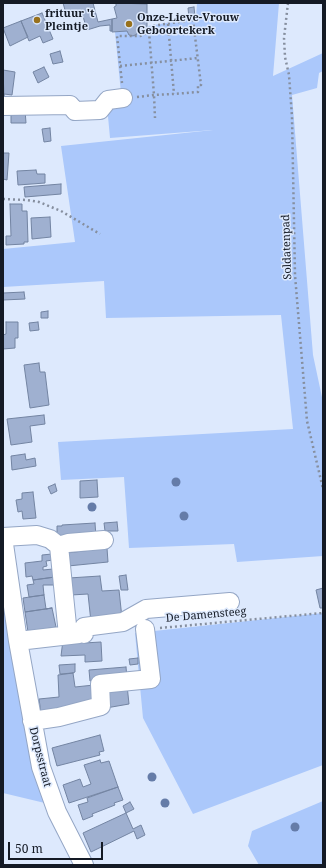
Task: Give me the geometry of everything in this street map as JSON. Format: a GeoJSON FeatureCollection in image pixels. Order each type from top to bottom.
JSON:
{"type":"FeatureCollection","features":[{"type":"Feature","properties":{"kind":"street"},"geometry":{"type":"LineString","coordinates":[[3,106],[70,104],[74,111],[100,110],[108,100],[123,98]]}},
{"type":"Feature","properties":{"kind":"street"},"geometry":{"type":"LineString","coordinates":[[3,537],[37,535],[50,539],[59,549],[81,634]]}},
{"type":"Feature","properties":{"kind":"street","name":"Dorpsstraat"},"geometry":{"type":"LineString","coordinates":[[3,537],[18,641],[41,767],[49,793],[84,865]]}},
{"type":"Feature","properties":{"kind":"street"},"geometry":{"type":"LineString","coordinates":[[59,549],[68,543],[104,540]]}},
{"type":"Feature","properties":{"kind":"street"},"geometry":{"type":"LineString","coordinates":[[81,634],[84,627],[124,622],[146,609],[230,602]]}},
{"type":"Feature","properties":{"kind":"street"},"geometry":{"type":"LineString","coordinates":[[32,721],[59,717],[101,706],[100,684],[151,679],[145,629]]}},
{"type":"Feature","properties":{"kind":"street"},"geometry":{"type":"LineString","coordinates":[[18,641],[81,634]]}},
{"type":"Feature","properties":{"kind":"path","name":"Soldatenpad"},"geometry":{"type":"LineString","coordinates":[[288,3],[284,38],[284,57],[288,75],[292,118],[295,275],[307,421],[323,489]]}},
{"type":"Feature","properties":{"kind":"path"},"geometry":{"type":"LineString","coordinates":[[149,32],[143,33],[140,36],[117,36],[123,98],[154,96],[198,92],[198,85],[201,85],[193,20],[151,26],[149,32],[154,96],[155,118]]}},
{"type":"Feature","properties":{"kind":"path"},"geometry":{"type":"LineString","coordinates":[[168,24],[174,94]]}},
{"type":"Feature","properties":{"kind":"path"},"geometry":{"type":"LineString","coordinates":[[120,66],[198,58]]}},
{"type":"Feature","properties":{"kind":"path"},"geometry":{"type":"LineString","coordinates":[[3,199],[39,202],[61,211],[100,234]]}},
{"type":"Feature","properties":{"kind":"path","name":"De Damensteeg"},"geometry":{"type":"LineString","coordinates":[[145,629],[323,613]]}},
{"type":"Feature","properties":{"kind":"shaded area"},"geometry":{"type":"Polygon","coordinates":[[[197,3],[279,3],[273,76],[323,53],[323,71],[319,73],[317,88],[292,95],[313,355],[323,402],[323,556],[237,562],[234,544],[129,548],[124,477],[61,480],[58,442],[293,429],[281,315],[106,318],[104,281],[3,287],[3,249],[75,242],[61,146],[213,130],[110,138],[106,95],[121,93],[115,32],[148,28],[148,26],[196,18],[197,3]]]}},
{"type":"Feature","properties":{"kind":"shaded area"},"geometry":{"type":"Polygon","coordinates":[[[3,578],[32,766],[35,777],[49,804],[3,793],[3,578]]]}},
{"type":"Feature","properties":{"kind":"shaded area"},"geometry":{"type":"Polygon","coordinates":[[[323,613],[323,765],[193,814],[143,718],[135,633],[323,613]]]}},
{"type":"Feature","properties":{"kind":"shaded area"},"geometry":{"type":"Polygon","coordinates":[[[323,801],[323,865],[259,865],[248,846],[252,831],[323,801]]]}},
{"type":"Feature","properties":{"kind":"building"},"geometry":{"type":"Polygon","coordinates":[[[63,3],[93,3],[98,22],[112,19],[112,31],[110,31],[110,25],[87,30],[82,13],[67,17],[63,3]]]}},
{"type":"Feature","properties":{"kind":"building","name":"Onze-Lieve-Vrouw Geboortekerk"},"geometry":{"type":"Polygon","coordinates":[[[116,3],[147,4],[147,29],[139,30],[137,34],[133,36],[129,35],[127,31],[112,32],[112,19],[117,18],[114,7],[116,6],[116,3]]]}},
{"type":"Feature","properties":{"kind":"building"},"geometry":{"type":"Polygon","coordinates":[[[194,7],[195,17],[189,18],[188,8],[194,7]]]}},
{"type":"Feature","properties":{"kind":"building"},"geometry":{"type":"Polygon","coordinates":[[[42,13],[53,39],[43,43],[40,36],[29,41],[21,21],[42,13]]]}},
{"type":"Feature","properties":{"kind":"building"},"geometry":{"type":"Polygon","coordinates":[[[21,21],[28,37],[10,46],[3,28],[21,21]]]}},
{"type":"Feature","properties":{"kind":"building"},"geometry":{"type":"Polygon","coordinates":[[[60,51],[63,62],[53,64],[50,54],[60,51]]]}},
{"type":"Feature","properties":{"kind":"building"},"geometry":{"type":"Polygon","coordinates":[[[44,67],[49,77],[38,83],[33,72],[44,67]]]}},
{"type":"Feature","properties":{"kind":"building"},"geometry":{"type":"Polygon","coordinates":[[[3,70],[15,72],[12,95],[4,94],[4,97],[3,70]]]}},
{"type":"Feature","properties":{"kind":"building"},"geometry":{"type":"Polygon","coordinates":[[[11,110],[25,110],[26,123],[11,123],[11,110]]]}},
{"type":"Feature","properties":{"kind":"building"},"geometry":{"type":"Polygon","coordinates":[[[50,128],[51,141],[44,142],[42,129],[50,128]]]}},
{"type":"Feature","properties":{"kind":"building"},"geometry":{"type":"Polygon","coordinates":[[[3,153],[9,153],[7,180],[3,179],[3,153]]]}},
{"type":"Feature","properties":{"kind":"building"},"geometry":{"type":"Polygon","coordinates":[[[36,170],[37,174],[45,174],[45,183],[18,185],[17,171],[36,170]]]}},
{"type":"Feature","properties":{"kind":"building"},"geometry":{"type":"Polygon","coordinates":[[[61,184],[61,194],[25,197],[24,187],[61,184]]]}},
{"type":"Feature","properties":{"kind":"building"},"geometry":{"type":"Polygon","coordinates":[[[10,204],[22,204],[22,211],[27,211],[28,242],[24,242],[24,244],[6,245],[6,236],[11,236],[10,204]]]}},
{"type":"Feature","properties":{"kind":"building"},"geometry":{"type":"Polygon","coordinates":[[[50,217],[51,237],[32,239],[31,218],[50,217]]]}},
{"type":"Feature","properties":{"kind":"building"},"geometry":{"type":"Polygon","coordinates":[[[24,292],[25,299],[3,300],[3,293],[24,292]]]}},
{"type":"Feature","properties":{"kind":"building"},"geometry":{"type":"Polygon","coordinates":[[[48,311],[48,318],[41,318],[41,312],[48,311]]]}},
{"type":"Feature","properties":{"kind":"building"},"geometry":{"type":"Polygon","coordinates":[[[6,322],[18,322],[18,338],[15,338],[15,348],[3,349],[3,335],[6,334],[6,322]]]}},
{"type":"Feature","properties":{"kind":"building"},"geometry":{"type":"Polygon","coordinates":[[[38,322],[39,330],[30,331],[29,323],[38,322]]]}},
{"type":"Feature","properties":{"kind":"building"},"geometry":{"type":"Polygon","coordinates":[[[39,363],[40,372],[45,372],[49,405],[30,408],[24,365],[39,363]]]}},
{"type":"Feature","properties":{"kind":"building"},"geometry":{"type":"Polygon","coordinates":[[[44,415],[45,424],[30,426],[32,442],[11,445],[7,419],[44,415]]]}},
{"type":"Feature","properties":{"kind":"building"},"geometry":{"type":"Polygon","coordinates":[[[25,454],[26,460],[35,458],[36,466],[12,470],[11,456],[25,454]]]}},
{"type":"Feature","properties":{"kind":"building"},"geometry":{"type":"Polygon","coordinates":[[[97,480],[98,497],[80,498],[80,481],[97,480]]]}},
{"type":"Feature","properties":{"kind":"building"},"geometry":{"type":"Polygon","coordinates":[[[55,484],[57,491],[51,494],[48,487],[55,484]]]}},
{"type":"Feature","properties":{"kind":"building"},"geometry":{"type":"Polygon","coordinates":[[[33,492],[36,518],[23,519],[22,511],[18,512],[16,500],[22,499],[22,493],[33,492]]]}},
{"type":"Feature","properties":{"kind":"building"},"geometry":{"type":"Polygon","coordinates":[[[117,522],[118,531],[105,531],[104,523],[117,522]]]}},
{"type":"Feature","properties":{"kind":"building"},"geometry":{"type":"Polygon","coordinates":[[[95,523],[96,537],[57,539],[57,526],[95,523]]]}},
{"type":"Feature","properties":{"kind":"building"},"geometry":{"type":"Polygon","coordinates":[[[107,548],[108,562],[68,566],[67,553],[107,548]]]}},
{"type":"Feature","properties":{"kind":"building"},"geometry":{"type":"Polygon","coordinates":[[[52,554],[53,560],[46,561],[47,566],[43,567],[43,570],[53,569],[55,577],[33,580],[32,576],[26,577],[25,563],[42,561],[42,555],[52,554]]]}},
{"type":"Feature","properties":{"kind":"building"},"geometry":{"type":"Polygon","coordinates":[[[126,575],[128,590],[121,590],[119,576],[126,575]]]}},
{"type":"Feature","properties":{"kind":"building"},"geometry":{"type":"Polygon","coordinates":[[[100,576],[102,591],[119,590],[122,618],[91,622],[88,594],[71,595],[69,578],[100,576]]]}},
{"type":"Feature","properties":{"kind":"building"},"geometry":{"type":"Polygon","coordinates":[[[55,577],[58,585],[43,585],[44,595],[29,597],[27,585],[34,584],[33,580],[55,577]]]}},
{"type":"Feature","properties":{"kind":"building"},"geometry":{"type":"Polygon","coordinates":[[[323,588],[323,608],[320,608],[316,590],[323,588]]]}},
{"type":"Feature","properties":{"kind":"building"},"geometry":{"type":"Polygon","coordinates":[[[44,595],[46,609],[25,612],[23,598],[44,595]]]}},
{"type":"Feature","properties":{"kind":"building"},"geometry":{"type":"Polygon","coordinates":[[[52,608],[56,627],[28,632],[25,612],[52,608]]]}},
{"type":"Feature","properties":{"kind":"building"},"geometry":{"type":"Polygon","coordinates":[[[83,638],[84,643],[101,642],[102,661],[85,662],[85,655],[61,656],[63,640],[83,638]]]}},
{"type":"Feature","properties":{"kind":"building"},"geometry":{"type":"Polygon","coordinates":[[[138,658],[138,664],[130,665],[129,659],[138,658]]]}},
{"type":"Feature","properties":{"kind":"building"},"geometry":{"type":"Polygon","coordinates":[[[75,664],[75,672],[60,674],[59,665],[75,664]]]}},
{"type":"Feature","properties":{"kind":"building"},"geometry":{"type":"Polygon","coordinates":[[[126,667],[127,678],[90,681],[89,670],[126,667]]]}},
{"type":"Feature","properties":{"kind":"building"},"geometry":{"type":"Polygon","coordinates":[[[73,673],[75,687],[94,685],[96,703],[41,713],[39,699],[59,697],[58,675],[73,673]]]}},
{"type":"Feature","properties":{"kind":"building"},"geometry":{"type":"Polygon","coordinates":[[[127,685],[129,704],[106,708],[103,688],[127,685]]]}},
{"type":"Feature","properties":{"kind":"building"},"geometry":{"type":"Polygon","coordinates":[[[100,735],[104,751],[99,752],[100,755],[57,766],[52,748],[100,735]]]}},
{"type":"Feature","properties":{"kind":"building"},"geometry":{"type":"Polygon","coordinates":[[[100,760],[101,763],[109,761],[118,787],[69,803],[63,785],[80,779],[83,787],[91,784],[84,765],[100,760]]]}},
{"type":"Feature","properties":{"kind":"building"},"geometry":{"type":"Polygon","coordinates":[[[118,787],[123,800],[114,803],[115,805],[92,814],[93,816],[83,820],[78,805],[88,802],[87,798],[118,787]]]}},
{"type":"Feature","properties":{"kind":"building"},"geometry":{"type":"Polygon","coordinates":[[[130,802],[134,809],[126,813],[123,806],[130,802]]]}},
{"type":"Feature","properties":{"kind":"building"},"geometry":{"type":"Polygon","coordinates":[[[126,813],[133,829],[141,825],[145,835],[137,839],[134,831],[91,852],[83,833],[126,813]]]}},
{"type":"Feature","properties":{"kind":"place","name":"frituur 't Pleintje"},"geometry":{"type":"Point","coordinates":[37,20]}},
{"type":"Feature","properties":{"kind":"place","name":"Onze-Lieve-Vrouw Geboortekerk"},"geometry":{"type":"Point","coordinates":[129,24]}}]}
